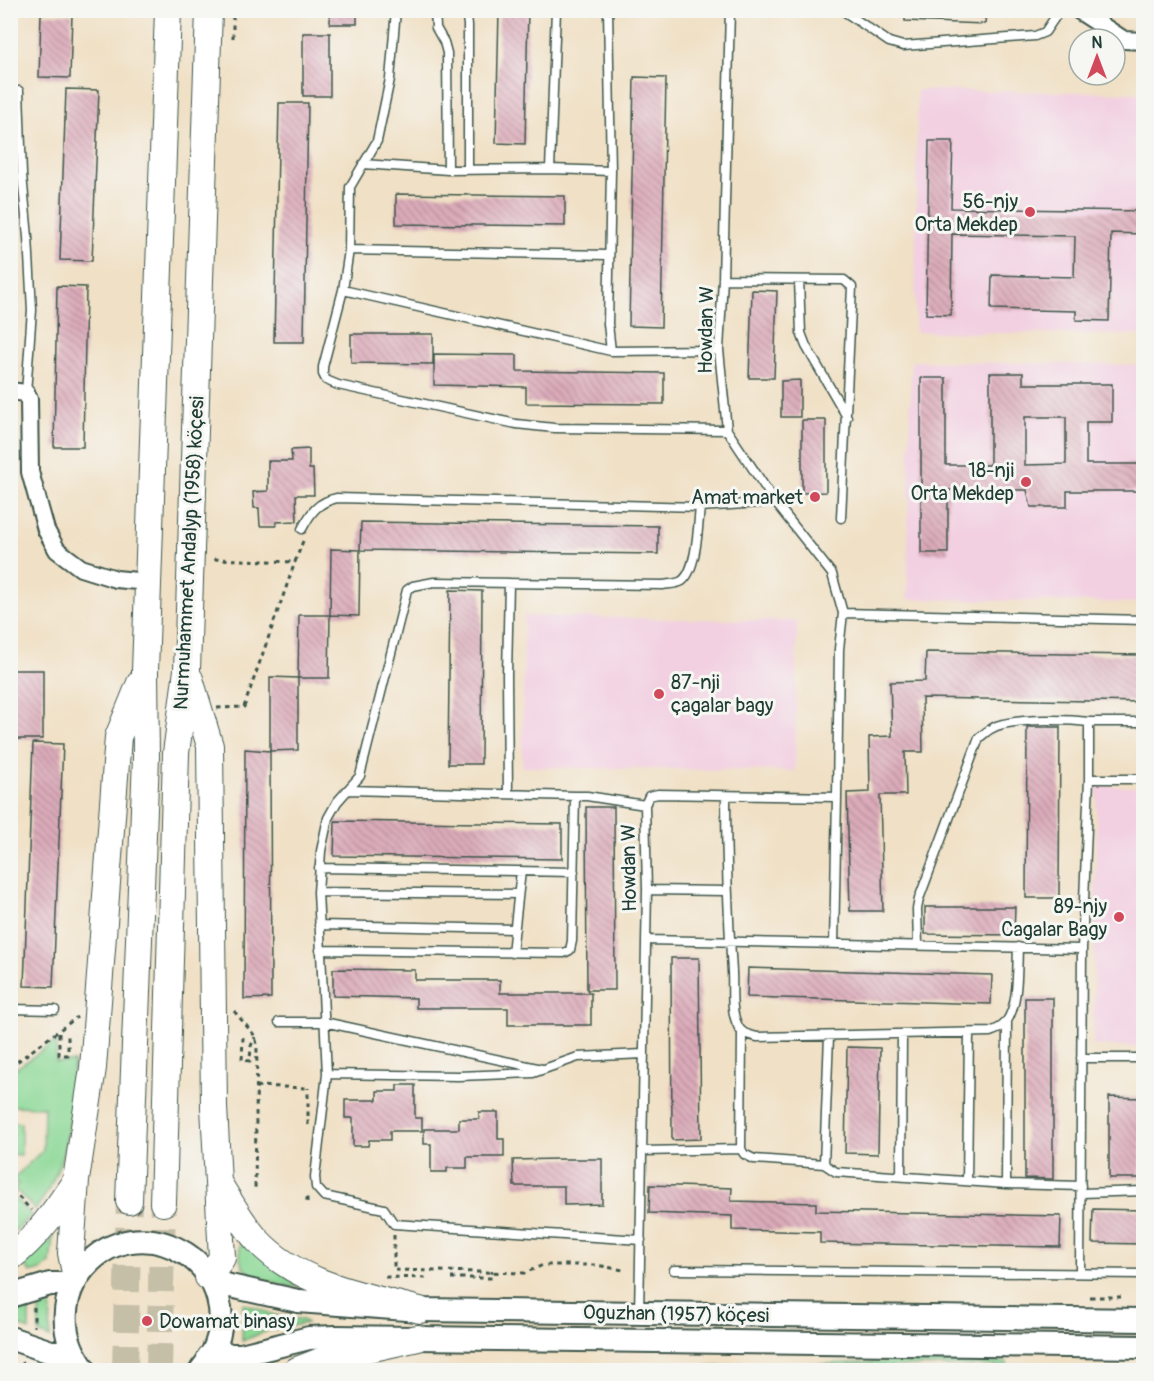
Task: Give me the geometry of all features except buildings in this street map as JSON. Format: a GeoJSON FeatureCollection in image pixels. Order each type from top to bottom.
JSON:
{"type":"FeatureCollection","features":[{"type":"Feature","properties":{"kind":"main road","name":"Nurmuhammet Andalyp (1958) köçesi"},"geometry":{"type":"LineString","coordinates":[[129,1201],[146,757],[145,671],[168,10]]}},
{"type":"Feature","properties":{"kind":"main road","name":"Nurmuhammet Andalyp (1958) köçesi"},"geometry":{"type":"LineString","coordinates":[[163,1203],[176,753],[187,670],[209,10]]}},
{"type":"Feature","properties":{"kind":"main road"},"geometry":{"type":"LineString","coordinates":[[187,670],[210,746],[214,1107],[222,1258],[210,1279]]}},
{"type":"Feature","properties":{"kind":"main road"},"geometry":{"type":"LineString","coordinates":[[75,1281],[71,1253],[76,1180],[93,1068],[118,737],[145,671]]}},
{"type":"Feature","properties":{"kind":"main road"},"geometry":{"type":"LineString","coordinates":[[10,1258],[42,1227],[76,1180]]}},
{"type":"Feature","properties":{"kind":"main road"},"geometry":{"type":"LineString","coordinates":[[218,1181],[244,1223],[276,1258],[299,1273],[329,1286],[420,1310]]}},
{"type":"Feature","properties":{"kind":"main road"},"geometry":{"type":"LineString","coordinates":[[76,1363],[65,1329],[66,1306],[75,1281],[84,1268],[104,1251],[116,1245],[142,1241],[155,1242],[180,1250],[200,1266],[210,1279],[221,1315],[210,1362]]}},
{"type":"Feature","properties":{"kind":"main road","name":"Oguzhan (1957) köçesi"},"geometry":{"type":"LineString","coordinates":[[210,1279],[298,1301],[420,1310],[1143,1320]]}},
{"type":"Feature","properties":{"kind":"main road"},"geometry":{"type":"LineString","coordinates":[[10,1296],[50,1284],[75,1281]]}},
{"type":"Feature","properties":{"kind":"main road"},"geometry":{"type":"LineString","coordinates":[[10,1338],[76,1363]]}},
{"type":"Feature","properties":{"kind":"main road","name":"Oguzhan (1957) köçesi"},"geometry":{"type":"LineString","coordinates":[[210,1362],[230,1355],[241,1355],[309,1338],[1143,1347]]}},
{"type":"Feature","properties":{"kind":"main road"},"geometry":{"type":"LineString","coordinates":[[297,1371],[328,1358],[418,1338]]}},
{"type":"Feature","properties":{"kind":"street"},"geometry":{"type":"LineString","coordinates":[[1078,10],[1124,40],[1143,41]]}},
{"type":"Feature","properties":{"kind":"street"},"geometry":{"type":"LineString","coordinates":[[18,392],[29,405],[30,472],[45,530],[57,550],[81,568],[116,579],[148,582]]}},
{"type":"Feature","properties":{"kind":"lane"},"geometry":{"type":"LineString","coordinates":[[396,10],[390,80],[377,141],[350,187],[349,250],[343,290],[323,374],[326,380],[338,385],[516,424],[544,427],[727,430]]}},
{"type":"Feature","properties":{"kind":"lane"},"geometry":{"type":"LineString","coordinates":[[435,10],[436,28],[447,53],[448,170]]}},
{"type":"Feature","properties":{"kind":"lane"},"geometry":{"type":"LineString","coordinates":[[466,10],[468,25],[468,170]]}},
{"type":"Feature","properties":{"kind":"lane"},"geometry":{"type":"LineString","coordinates":[[550,169],[556,10]]}},
{"type":"Feature","properties":{"kind":"lane"},"geometry":{"type":"LineString","coordinates":[[608,10],[611,171],[608,324],[611,351]]}},
{"type":"Feature","properties":{"kind":"lane","name":"Howdan W"},"geometry":{"type":"LineString","coordinates":[[639,1313],[647,890],[645,805],[649,796],[658,794],[837,797],[839,649],[843,613],[832,574],[776,502],[727,430],[719,350],[730,10]]}},
{"type":"Feature","properties":{"kind":"lane"},"geometry":{"type":"LineString","coordinates":[[842,10],[889,42],[903,46],[1035,36],[1045,32],[1060,10]]}},
{"type":"Feature","properties":{"kind":"lane"},"geometry":{"type":"LineString","coordinates":[[18,392],[32,310],[22,175],[19,91]]}},
{"type":"Feature","properties":{"kind":"lane"},"geometry":{"type":"LineString","coordinates":[[363,164],[448,170],[611,171]]}},
{"type":"Feature","properties":{"kind":"lane"},"geometry":{"type":"LineString","coordinates":[[349,250],[608,255]]}},
{"type":"Feature","properties":{"kind":"lane"},"geometry":{"type":"LineString","coordinates":[[723,279],[844,280],[852,287],[842,518]]}},
{"type":"Feature","properties":{"kind":"lane"},"geometry":{"type":"LineString","coordinates":[[799,280],[801,333],[846,417]]}},
{"type":"Feature","properties":{"kind":"lane"},"geometry":{"type":"LineString","coordinates":[[343,290],[611,351],[719,350]]}},
{"type":"Feature","properties":{"kind":"lane"},"geometry":{"type":"LineString","coordinates":[[304,526],[315,507],[325,500],[337,498],[700,507],[776,502]]}},
{"type":"Feature","properties":{"kind":"lane"},"geometry":{"type":"LineString","coordinates":[[641,1240],[394,1224],[384,1209],[324,1196],[319,1192],[315,1177],[327,1074],[319,925],[319,868],[328,818],[337,802],[360,776],[407,590],[412,586],[434,582],[663,585],[680,582],[688,575],[693,558],[700,507]]}},
{"type":"Feature","properties":{"kind":"lane"},"geometry":{"type":"LineString","coordinates":[[508,794],[509,583]]}},
{"type":"Feature","properties":{"kind":"lane"},"geometry":{"type":"LineString","coordinates":[[843,613],[1143,620]]}},
{"type":"Feature","properties":{"kind":"lane"},"geometry":{"type":"LineString","coordinates":[[918,945],[919,899],[979,738],[1002,724],[1062,720],[1143,722]]}},
{"type":"Feature","properties":{"kind":"lane"},"geometry":{"type":"LineString","coordinates":[[1080,1274],[1082,949],[1089,722]]}},
{"type":"Feature","properties":{"kind":"lane"},"geometry":{"type":"LineString","coordinates":[[1089,779],[1143,779]]}},
{"type":"Feature","properties":{"kind":"lane"},"geometry":{"type":"LineString","coordinates":[[349,790],[588,796],[645,805]]}},
{"type":"Feature","properties":{"kind":"lane"},"geometry":{"type":"LineString","coordinates":[[320,950],[564,953],[570,950],[575,796]]}},
{"type":"Feature","properties":{"kind":"lane"},"geometry":{"type":"LineString","coordinates":[[726,796],[727,891],[734,1015],[738,1028],[742,1032],[757,1037],[990,1032],[1007,1021],[1013,1008],[1018,947]]}},
{"type":"Feature","properties":{"kind":"lane"},"geometry":{"type":"LineString","coordinates":[[834,944],[837,797]]}},
{"type":"Feature","properties":{"kind":"lane"},"geometry":{"type":"LineString","coordinates":[[319,868],[574,872]]}},
{"type":"Feature","properties":{"kind":"lane"},"geometry":{"type":"LineString","coordinates":[[512,953],[520,871]]}},
{"type":"Feature","properties":{"kind":"lane"},"geometry":{"type":"LineString","coordinates":[[647,890],[727,891]]}},
{"type":"Feature","properties":{"kind":"lane"},"geometry":{"type":"LineString","coordinates":[[318,892],[518,894]]}},
{"type":"Feature","properties":{"kind":"lane"},"geometry":{"type":"LineString","coordinates":[[319,925],[515,929]]}},
{"type":"Feature","properties":{"kind":"lane"},"geometry":{"type":"LineString","coordinates":[[646,940],[1082,949]]}},
{"type":"Feature","properties":{"kind":"lane"},"geometry":{"type":"LineString","coordinates":[[10,1009],[56,1010]]}},
{"type":"Feature","properties":{"kind":"lane"},"geometry":{"type":"LineString","coordinates":[[1006,1184],[1007,1021]]}},
{"type":"Feature","properties":{"kind":"lane"},"geometry":{"type":"LineString","coordinates":[[279,1022],[324,1022],[542,1069]]}},
{"type":"Feature","properties":{"kind":"lane"},"geometry":{"type":"LineString","coordinates":[[742,1032],[741,1149],[744,1154],[754,1159],[824,1164],[836,1172],[1081,1189],[1143,1191]]}},
{"type":"Feature","properties":{"kind":"lane"},"geometry":{"type":"LineString","coordinates":[[967,1181],[969,1034]]}},
{"type":"Feature","properties":{"kind":"lane"},"geometry":{"type":"LineString","coordinates":[[901,1176],[902,1035]]}},
{"type":"Feature","properties":{"kind":"lane"},"geometry":{"type":"LineString","coordinates":[[824,1164],[830,1036]]}},
{"type":"Feature","properties":{"kind":"lane"},"geometry":{"type":"LineString","coordinates":[[327,1074],[458,1076],[533,1073],[578,1057],[644,1054]]}},
{"type":"Feature","properties":{"kind":"lane"},"geometry":{"type":"LineString","coordinates":[[1081,1058],[1143,1058]]}},
{"type":"Feature","properties":{"kind":"lane"},"geometry":{"type":"LineString","coordinates":[[643,1151],[741,1149]]}},
{"type":"Feature","properties":{"kind":"lane"},"geometry":{"type":"LineString","coordinates":[[674,1270],[1143,1274]]}},
{"type":"Feature","properties":{"kind":"path"},"geometry":{"type":"LineString","coordinates":[[233,10],[233,38]]}},
{"type":"Feature","properties":{"kind":"path"},"geometry":{"type":"LineString","coordinates":[[216,708],[244,707],[305,536],[304,526]]}},
{"type":"Feature","properties":{"kind":"path"},"geometry":{"type":"LineString","coordinates":[[214,559],[295,562]]}},
{"type":"Feature","properties":{"kind":"path"},"geometry":{"type":"LineString","coordinates":[[10,1067],[59,1033],[82,1011]]}},
{"type":"Feature","properties":{"kind":"path"},"geometry":{"type":"LineString","coordinates":[[234,1011],[255,1036],[257,1045],[255,1190]]}},
{"type":"Feature","properties":{"kind":"path"},"geometry":{"type":"LineString","coordinates":[[59,1033],[59,1055],[68,1055],[68,1033]]}},
{"type":"Feature","properties":{"kind":"path"},"geometry":{"type":"LineString","coordinates":[[243,1037],[242,1060],[250,1061],[250,1046],[255,1036]]}},
{"type":"Feature","properties":{"kind":"path"},"geometry":{"type":"LineString","coordinates":[[256,1086],[324,1089]]}},
{"type":"Feature","properties":{"kind":"path"},"geometry":{"type":"LineString","coordinates":[[12,1190],[36,1215]]}},
{"type":"Feature","properties":{"kind":"path"},"geometry":{"type":"LineString","coordinates":[[394,1224],[394,1270],[525,1273],[543,1265],[596,1265],[623,1270]]}},
{"type":"Feature","properties":{"kind":"path"},"geometry":{"type":"LineString","coordinates":[[451,1278],[492,1278],[492,1271]]}},
{"type":"Feature","properties":{"kind":"path"},"geometry":{"type":"LineString","coordinates":[[385,1276],[429,1278]]}},
{"type":"Feature","properties":{"kind":"path"},"geometry":{"type":"LineString","coordinates":[[1090,1297],[1121,1297]]}},
{"type":"Feature","properties":{"kind":"path"},"geometry":{"type":"LineString","coordinates":[[34,1305],[34,1333]]}},
{"type":"Feature","properties":{"kind":"path"},"geometry":{"type":"LineString","coordinates":[[16,1371],[25,1360]]}},
{"type":"Feature","properties":{"kind":"path"},"geometry":{"type":"LineString","coordinates":[[387,1368],[428,1368]]}},
{"type":"Feature","properties":{"kind":"path"},"geometry":{"type":"LineString","coordinates":[[449,1368],[489,1371]]}},
{"type":"Feature","properties":{"kind":"path"},"geometry":{"type":"LineString","coordinates":[[1090,1369],[1136,1371]]}},
{"type":"Feature","properties":{"kind":"shaded area","name":"56-njy Orta Mekdep"},"geometry":{"type":"Polygon","coordinates":[[[917,90],[1143,93],[1143,335],[915,332],[917,90]]]}},
{"type":"Feature","properties":{"kind":"shaded area","name":"18-nji Orta Mekdep"},"geometry":{"type":"Polygon","coordinates":[[[911,361],[1143,365],[1143,603],[907,599],[911,361]]]}},
{"type":"Feature","properties":{"kind":"shaded area","name":"87-nji çagalar bagy"},"geometry":{"type":"Polygon","coordinates":[[[524,616],[797,621],[795,771],[522,767],[524,616]]]}},
{"type":"Feature","properties":{"kind":"shaded area","name":"89-njy Cagalar Bagy"},"geometry":{"type":"Polygon","coordinates":[[[1097,786],[1143,787],[1143,1047],[1093,1046],[1097,786]]]}},
{"type":"Feature","properties":{"kind":"green space"},"geometry":{"type":"Polygon","coordinates":[[[56,1041],[56,1062],[74,1062],[70,1096],[74,1097],[62,1156],[51,1184],[35,1210],[14,1188],[18,1184],[13,1179],[43,1150],[44,1107],[11,1106],[11,1072],[56,1041]]]}},
{"type":"Feature","properties":{"kind":"green space"},"geometry":{"type":"Polygon","coordinates":[[[11,1122],[21,1123],[21,1155],[11,1154],[11,1122]]]}},
{"type":"Feature","properties":{"kind":"green space"},"geometry":{"type":"Polygon","coordinates":[[[11,1194],[31,1215],[10,1235],[11,1194]]]}},
{"type":"Feature","properties":{"kind":"green space"},"geometry":{"type":"Polygon","coordinates":[[[53,1237],[50,1263],[41,1270],[30,1273],[24,1264],[53,1237]]]}},
{"type":"Feature","properties":{"kind":"green space"},"geometry":{"type":"Polygon","coordinates":[[[240,1238],[297,1287],[268,1280],[243,1267],[240,1261],[240,1238]]]}},
{"type":"Feature","properties":{"kind":"green space"},"geometry":{"type":"Polygon","coordinates":[[[51,1301],[50,1338],[39,1333],[39,1305],[51,1301]]]}},
{"type":"Feature","properties":{"kind":"green space"},"geometry":{"type":"Polygon","coordinates":[[[243,1303],[274,1315],[303,1320],[307,1323],[269,1330],[242,1341],[243,1303]]]}},
{"type":"Feature","properties":{"kind":"green space"},"geometry":{"type":"Polygon","coordinates":[[[29,1308],[29,1330],[11,1323],[11,1313],[29,1308]]]}},
{"type":"Feature","properties":{"kind":"green space"},"geometry":{"type":"Polygon","coordinates":[[[920,1361],[1007,1362],[1007,1366],[652,1370],[652,1367],[920,1361]]]}},
{"type":"Feature","properties":{"kind":"tunnel"},"geometry":{"type":"LineString","coordinates":[[125,1370],[129,1201]]}},
{"type":"Feature","properties":{"kind":"tunnel"},"geometry":{"type":"LineString","coordinates":[[159,1370],[163,1203]]}},
{"type":"Feature","properties":{"kind":"place","name":"56-njy Orta Mekdep"},"geometry":{"type":"Point","coordinates":[1030,212]}},
{"type":"Feature","properties":{"kind":"place","name":"18-nji Orta Mekdep"},"geometry":{"type":"Point","coordinates":[1026,482]}},
{"type":"Feature","properties":{"kind":"place","name":"Amat market"},"geometry":{"type":"Point","coordinates":[815,497]}},
{"type":"Feature","properties":{"kind":"place","name":"87-nji çagalar bagy"},"geometry":{"type":"Point","coordinates":[659,694]}},
{"type":"Feature","properties":{"kind":"place","name":"89-njy Cagalar Bagy"},"geometry":{"type":"Point","coordinates":[1119,917]}},
{"type":"Feature","properties":{"kind":"place","name":"Dowamat binasy"},"geometry":{"type":"Point","coordinates":[147,1321]}}]}
